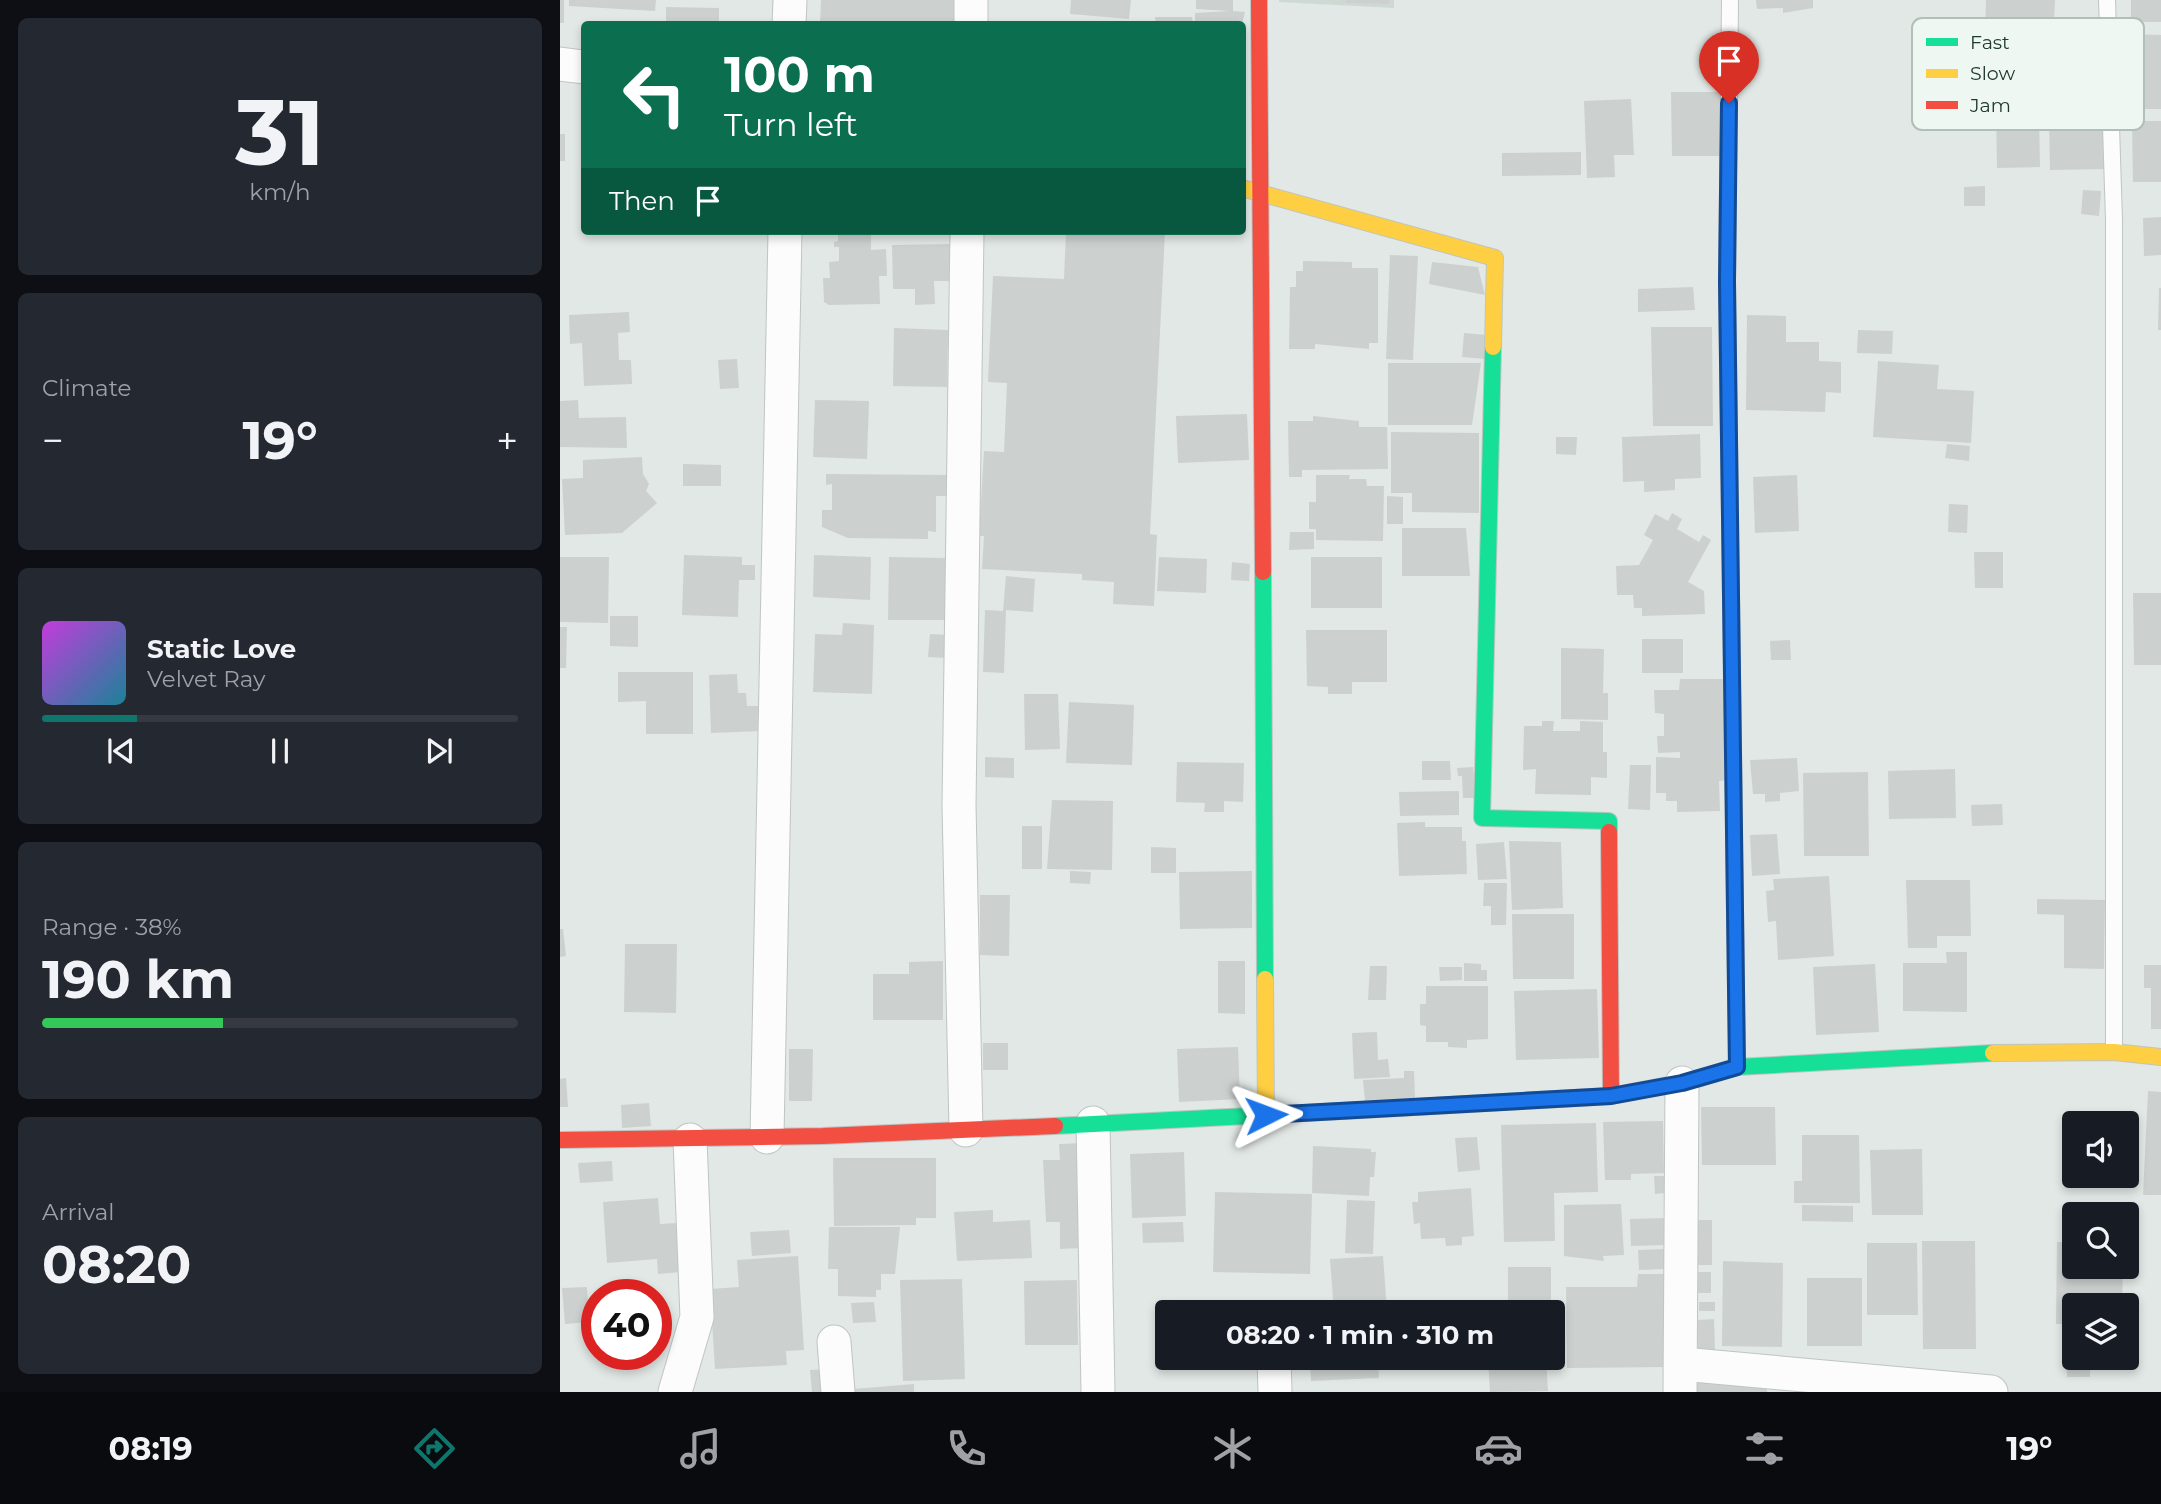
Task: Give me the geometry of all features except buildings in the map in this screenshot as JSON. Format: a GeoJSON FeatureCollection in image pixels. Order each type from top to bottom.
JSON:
{"type":"FeatureCollection","features":[{"type":"Feature","properties":{"kind":"street"},"geometry":{"type":"LineString","coordinates":[[789,21],[790,0]]}},
{"type":"Feature","properties":{"kind":"street"},"geometry":{"type":"LineString","coordinates":[[971,0],[971,21]]}},
{"type":"Feature","properties":{"kind":"street"},"geometry":{"type":"LineString","coordinates":[[1259,0],[1266,1115]]}},
{"type":"Feature","properties":{"kind":"street"},"geometry":{"type":"LineString","coordinates":[[560,64],[581,67]]}},
{"type":"Feature","properties":{"kind":"street"},"geometry":{"type":"LineString","coordinates":[[1246,189],[1495,258],[1482,818],[1609,821],[1611,1096]]}},
{"type":"Feature","properties":{"kind":"street"},"geometry":{"type":"LineString","coordinates":[[767,1137],[785,235]]}},
{"type":"Feature","properties":{"kind":"street"},"geometry":{"type":"LineString","coordinates":[[966,1130],[959,791],[967,235]]}},
{"type":"Feature","properties":{"kind":"street"},"geometry":{"type":"LineString","coordinates":[[560,1140],[690,1140],[966,1130],[1611,1096],[1682,1083],[1737,1067],[1953,1053],[2114,1052],[2161,1057]]}},
{"type":"Feature","properties":{"kind":"street"},"geometry":{"type":"LineString","coordinates":[[1682,1083],[1681,1378],[1991,1392]]}},
{"type":"Feature","properties":{"kind":"street"},"geometry":{"type":"LineString","coordinates":[[1093,1123],[1098,1392]]}},
{"type":"Feature","properties":{"kind":"street"},"geometry":{"type":"LineString","coordinates":[[675,1392],[697,1317],[690,1140]]}},
{"type":"Feature","properties":{"kind":"street"},"geometry":{"type":"LineString","coordinates":[[834,1342],[838,1392]]}},
{"type":"Feature","properties":{"kind":"street"},"geometry":{"type":"LineString","coordinates":[[1274,1370],[1275,1392]]}},
{"type":"Feature","properties":{"kind":"lane"},"geometry":{"type":"LineString","coordinates":[[1730,0],[1727,282],[1737,1067]]}},
{"type":"Feature","properties":{"kind":"lane"},"geometry":{"type":"LineString","coordinates":[[2106,0],[2107,18]]}},
{"type":"Feature","properties":{"kind":"lane"},"geometry":{"type":"LineString","coordinates":[[2111,130],[2114,220],[2114,1052]]}},
{"type":"Feature","properties":{"kind":"shaded area"},"geometry":{"type":"Polygon","coordinates":[[[1394,0],[1394,8],[1279,2],[1394,0]]]}},
{"type":"Feature","properties":{"kind":"traffic: fast"},"geometry":{"type":"LineString","coordinates":[[1493,347],[1482,818],[1609,821],[1609,832]]}},
{"type":"Feature","properties":{"kind":"traffic: fast"},"geometry":{"type":"LineString","coordinates":[[1263,572],[1265,979]]}},
{"type":"Feature","properties":{"kind":"traffic: fast"},"geometry":{"type":"LineString","coordinates":[[1689,1081],[1737,1067],[1993,1053]]}},
{"type":"Feature","properties":{"kind":"traffic: fast"},"geometry":{"type":"LineString","coordinates":[[1055,1126],[1361,1110]]}},
{"type":"Feature","properties":{"kind":"traffic: slow"},"geometry":{"type":"LineString","coordinates":[[1246,189],[1495,258],[1493,347]]}},
{"type":"Feature","properties":{"kind":"traffic: slow"},"geometry":{"type":"LineString","coordinates":[[1265,979],[1266,1115]]}},
{"type":"Feature","properties":{"kind":"traffic: slow"},"geometry":{"type":"LineString","coordinates":[[1993,1053],[2114,1052],[2161,1057]]}},
{"type":"Feature","properties":{"kind":"traffic: slow"},"geometry":{"type":"LineString","coordinates":[[1361,1110],[1611,1096],[1689,1081]]}},
{"type":"Feature","properties":{"kind":"traffic: jam"},"geometry":{"type":"LineString","coordinates":[[1259,0],[1263,572]]}},
{"type":"Feature","properties":{"kind":"traffic: jam"},"geometry":{"type":"LineString","coordinates":[[1609,832],[1611,1096]]}},
{"type":"Feature","properties":{"kind":"traffic: jam"},"geometry":{"type":"LineString","coordinates":[[560,1140],[823,1136],[1055,1126]]}},
{"type":"Feature","properties":{"kind":"route"},"geometry":{"type":"LineString","coordinates":[[1266,1115],[1611,1096],[1682,1083],[1737,1067],[1727,282],[1729,103]]}}]}
